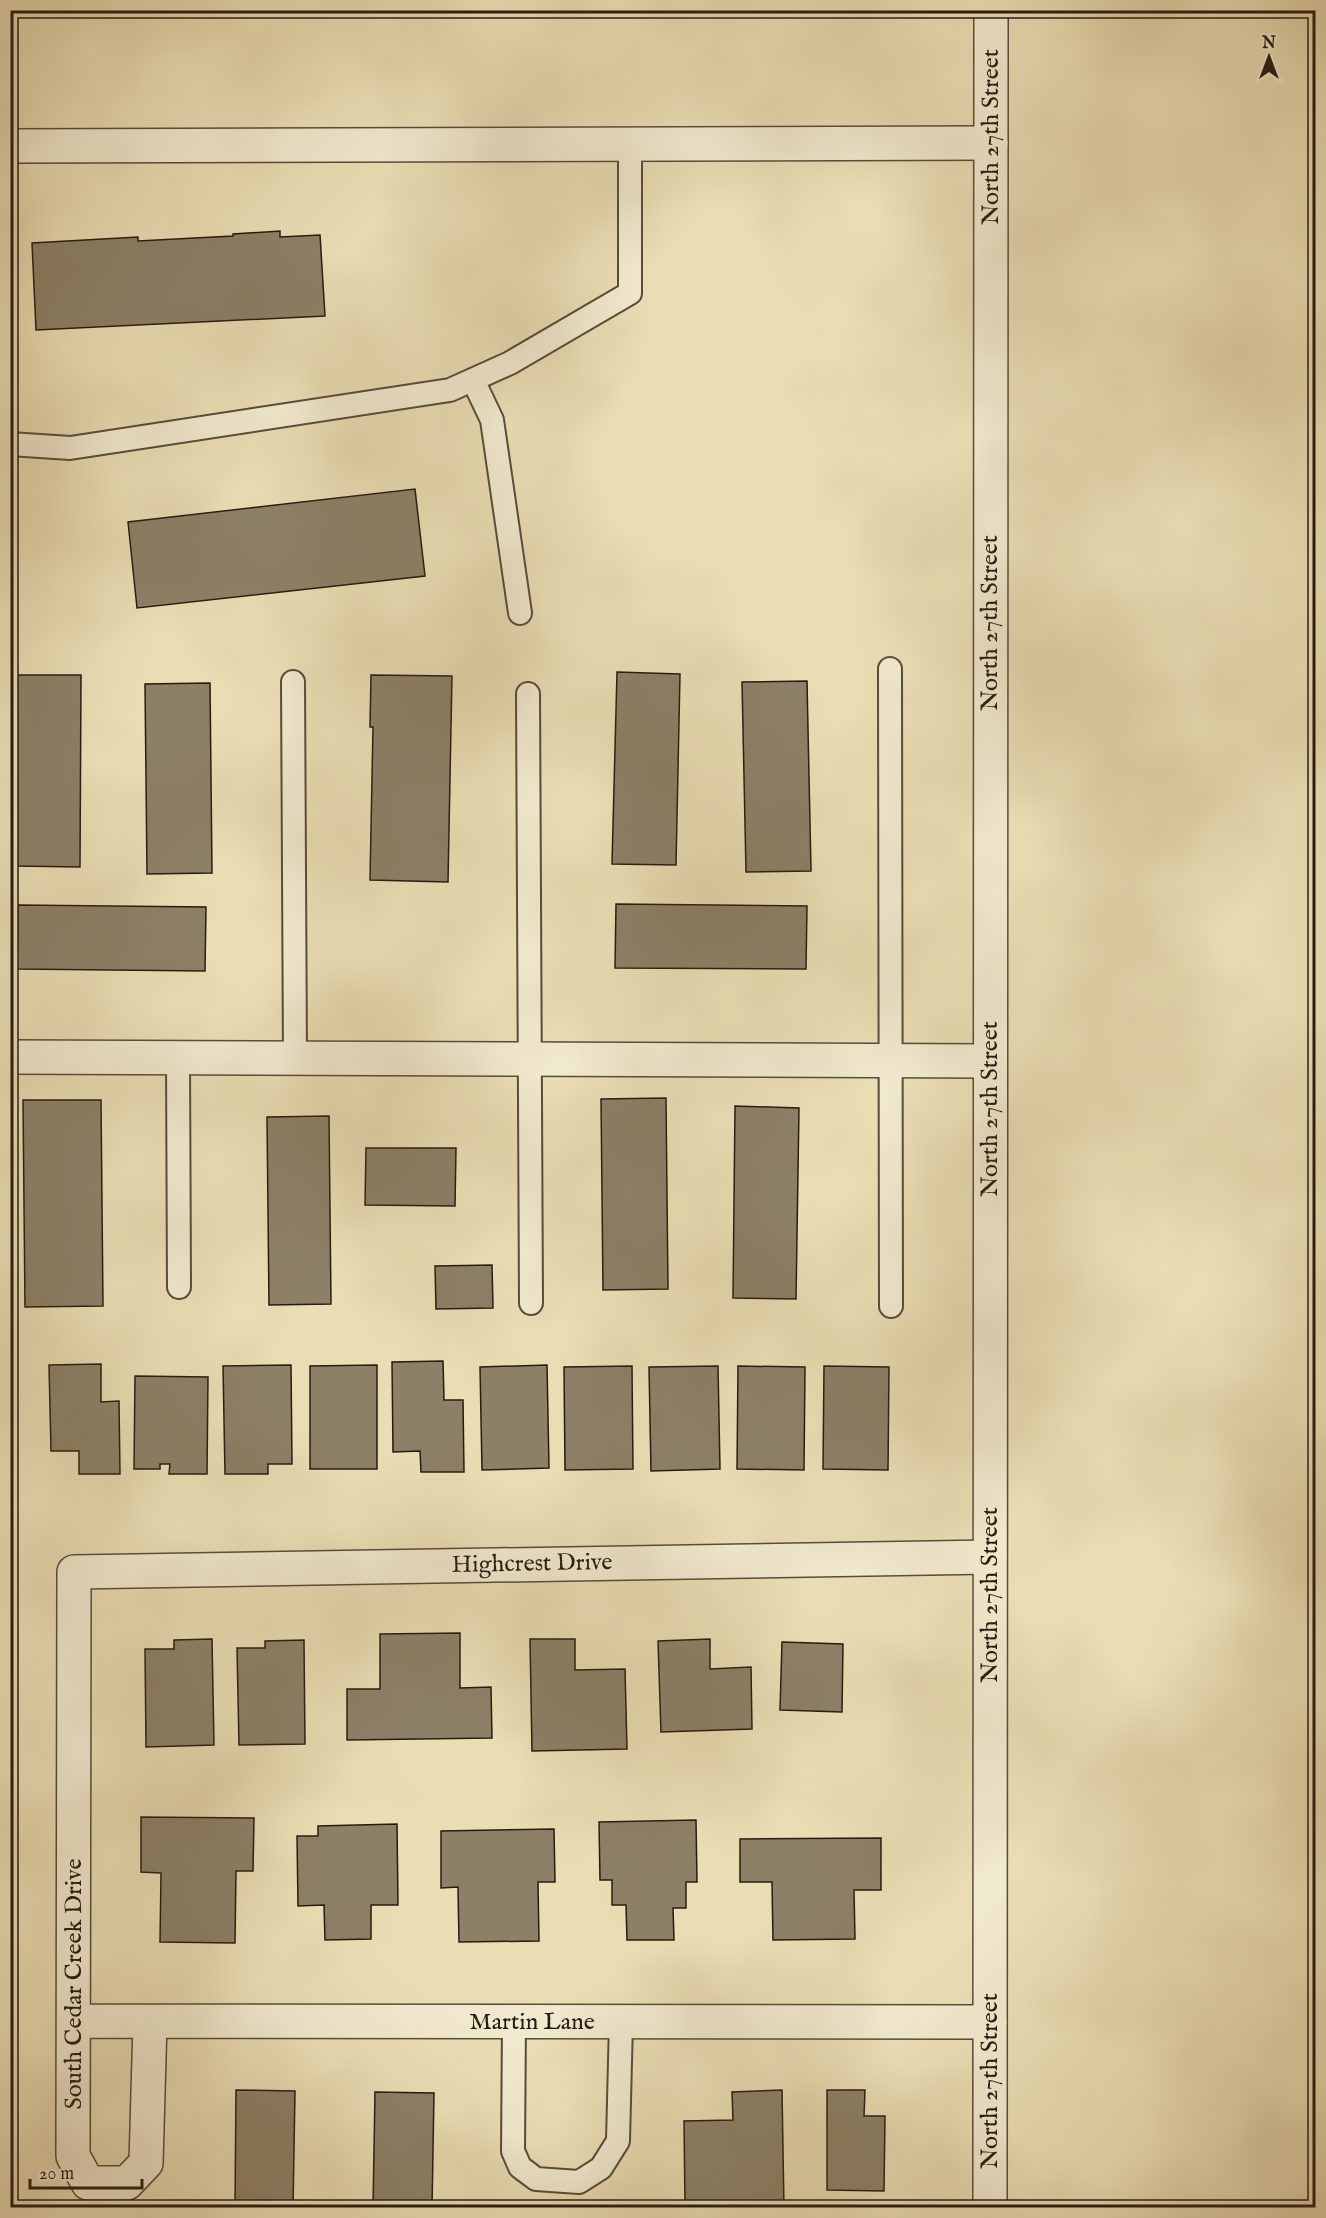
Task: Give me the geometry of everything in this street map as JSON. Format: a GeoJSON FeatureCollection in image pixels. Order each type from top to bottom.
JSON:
{"type":"FeatureCollection","features":[{"type":"Feature","properties":{"kind":"street","name":"North 27th Street"},"geometry":{"type":"LineString","coordinates":[[990,2208],[991,10]]}},
{"type":"Feature","properties":{"kind":"street"},"geometry":{"type":"LineString","coordinates":[[10,146],[991,143]]}},
{"type":"Feature","properties":{"kind":"street"},"geometry":{"type":"LineString","coordinates":[[10,1057],[990,1061]]}},
{"type":"Feature","properties":{"kind":"street","name":"Highcrest Drive"},"geometry":{"type":"LineString","coordinates":[[74,1572],[990,1557]]}},
{"type":"Feature","properties":{"kind":"street","name":"South Cedar Creek Drive"},"geometry":{"type":"LineString","coordinates":[[74,1572],[73,2156],[88,2183],[127,2183],[146,2163],[150,2022]]}},
{"type":"Feature","properties":{"kind":"street","name":"Martin Lane"},"geometry":{"type":"LineString","coordinates":[[74,2021],[990,2022]]}},
{"type":"Feature","properties":{"kind":"lane"},"geometry":{"type":"LineString","coordinates":[[10,444],[70,448],[450,390],[510,363],[630,293],[630,144]]}},
{"type":"Feature","properties":{"kind":"lane"},"geometry":{"type":"LineString","coordinates":[[473,380],[492,420],[520,613]]}},
{"type":"Feature","properties":{"kind":"lane"},"geometry":{"type":"LineString","coordinates":[[890,669],[891,1306]]}},
{"type":"Feature","properties":{"kind":"lane"},"geometry":{"type":"LineString","coordinates":[[292,682],[295,1058]]}},
{"type":"Feature","properties":{"kind":"lane"},"geometry":{"type":"LineString","coordinates":[[528,694],[531,1303]]}},
{"type":"Feature","properties":{"kind":"lane"},"geometry":{"type":"LineString","coordinates":[[178,1058],[179,1287]]}},
{"type":"Feature","properties":{"kind":"lane"},"geometry":{"type":"LineString","coordinates":[[514,2022],[513,2151],[520,2167],[536,2179],[579,2182],[601,2168],[618,2141],[621,2022]]}},
{"type":"Feature","properties":{"kind":"building"},"geometry":{"type":"Polygon","coordinates":[[[280,231],[280,237],[320,235],[325,316],[36,330],[32,243],[138,237],[138,241],[280,231]]]}},
{"type":"Feature","properties":{"kind":"building"},"geometry":{"type":"Polygon","coordinates":[[[415,489],[425,576],[137,608],[128,522],[415,489]]]}},
{"type":"Feature","properties":{"kind":"building"},"geometry":{"type":"Polygon","coordinates":[[[617,672],[680,674],[676,865],[612,864],[617,672]]]}},
{"type":"Feature","properties":{"kind":"building"},"geometry":{"type":"Polygon","coordinates":[[[16,675],[81,675],[80,867],[15,866],[16,675]]]}},
{"type":"Feature","properties":{"kind":"building"},"geometry":{"type":"Polygon","coordinates":[[[371,675],[452,676],[448,882],[370,880],[373,727],[370,727],[371,675]]]}},
{"type":"Feature","properties":{"kind":"building"},"geometry":{"type":"Polygon","coordinates":[[[807,681],[811,871],[746,872],[742,682],[807,681]]]}},
{"type":"Feature","properties":{"kind":"building"},"geometry":{"type":"Polygon","coordinates":[[[210,683],[212,873],[147,874],[145,684],[210,683]]]}},
{"type":"Feature","properties":{"kind":"building"},"geometry":{"type":"Polygon","coordinates":[[[616,904],[807,906],[806,969],[615,968],[616,904]]]}},
{"type":"Feature","properties":{"kind":"building"},"geometry":{"type":"Polygon","coordinates":[[[18,905],[206,907],[205,971],[17,969],[18,905]]]}},
{"type":"Feature","properties":{"kind":"building"},"geometry":{"type":"Polygon","coordinates":[[[666,1098],[668,1289],[603,1290],[601,1099],[666,1098]]]}},
{"type":"Feature","properties":{"kind":"building"},"geometry":{"type":"Polygon","coordinates":[[[23,1100],[101,1100],[103,1306],[25,1307],[23,1100]]]}},
{"type":"Feature","properties":{"kind":"building"},"geometry":{"type":"Polygon","coordinates":[[[735,1106],[799,1108],[796,1299],[733,1298],[735,1106]]]}},
{"type":"Feature","properties":{"kind":"building"},"geometry":{"type":"Polygon","coordinates":[[[329,1116],[331,1304],[269,1305],[267,1117],[329,1116]]]}},
{"type":"Feature","properties":{"kind":"building"},"geometry":{"type":"Polygon","coordinates":[[[366,1148],[456,1148],[455,1206],[365,1205],[366,1148]]]}},
{"type":"Feature","properties":{"kind":"building"},"geometry":{"type":"Polygon","coordinates":[[[492,1265],[493,1308],[436,1309],[435,1266],[492,1265]]]}},
{"type":"Feature","properties":{"kind":"building"},"geometry":{"type":"Polygon","coordinates":[[[443,1361],[444,1400],[463,1400],[464,1472],[421,1472],[420,1451],[393,1452],[392,1362],[443,1361]]]}},
{"type":"Feature","properties":{"kind":"building"},"geometry":{"type":"Polygon","coordinates":[[[101,1364],[101,1402],[119,1401],[120,1474],[79,1474],[79,1451],[51,1451],[49,1365],[101,1364]]]}},
{"type":"Feature","properties":{"kind":"building"},"geometry":{"type":"Polygon","coordinates":[[[291,1365],[292,1464],[268,1464],[268,1474],[225,1474],[223,1366],[291,1365]]]}},
{"type":"Feature","properties":{"kind":"building"},"geometry":{"type":"Polygon","coordinates":[[[377,1365],[377,1469],[310,1469],[310,1366],[377,1365]]]}},
{"type":"Feature","properties":{"kind":"building"},"geometry":{"type":"Polygon","coordinates":[[[547,1365],[549,1468],[482,1470],[480,1367],[547,1365]]]}},
{"type":"Feature","properties":{"kind":"building"},"geometry":{"type":"Polygon","coordinates":[[[632,1366],[633,1469],[565,1470],[564,1367],[632,1366]]]}},
{"type":"Feature","properties":{"kind":"building"},"geometry":{"type":"Polygon","coordinates":[[[718,1366],[720,1469],[651,1471],[649,1367],[718,1366]]]}},
{"type":"Feature","properties":{"kind":"building"},"geometry":{"type":"Polygon","coordinates":[[[738,1366],[805,1367],[804,1470],[737,1469],[738,1366]]]}},
{"type":"Feature","properties":{"kind":"building"},"geometry":{"type":"Polygon","coordinates":[[[824,1366],[889,1367],[888,1470],[823,1469],[824,1366]]]}},
{"type":"Feature","properties":{"kind":"building"},"geometry":{"type":"Polygon","coordinates":[[[135,1376],[208,1377],[207,1474],[169,1474],[170,1464],[160,1464],[160,1469],[134,1469],[135,1376]]]}},
{"type":"Feature","properties":{"kind":"building"},"geometry":{"type":"Polygon","coordinates":[[[460,1633],[460,1688],[491,1687],[492,1738],[347,1740],[347,1689],[380,1689],[380,1634],[460,1633]]]}},
{"type":"Feature","properties":{"kind":"building"},"geometry":{"type":"Polygon","coordinates":[[[212,1639],[214,1745],[146,1747],[145,1649],[174,1649],[174,1640],[212,1639]]]}},
{"type":"Feature","properties":{"kind":"building"},"geometry":{"type":"Polygon","coordinates":[[[530,1639],[575,1639],[575,1670],[625,1669],[627,1749],[532,1751],[530,1639]]]}},
{"type":"Feature","properties":{"kind":"building"},"geometry":{"type":"Polygon","coordinates":[[[710,1639],[710,1669],[751,1667],[752,1729],[661,1732],[658,1641],[710,1639]]]}},
{"type":"Feature","properties":{"kind":"building"},"geometry":{"type":"Polygon","coordinates":[[[304,1640],[305,1744],[239,1745],[237,1648],[265,1648],[265,1641],[304,1640]]]}},
{"type":"Feature","properties":{"kind":"building"},"geometry":{"type":"Polygon","coordinates":[[[782,1642],[843,1644],[842,1712],[780,1710],[782,1642]]]}},
{"type":"Feature","properties":{"kind":"building"},"geometry":{"type":"Polygon","coordinates":[[[141,1817],[254,1818],[253,1871],[236,1871],[235,1943],[160,1942],[161,1873],[141,1872],[141,1817]]]}},
{"type":"Feature","properties":{"kind":"building"},"geometry":{"type":"Polygon","coordinates":[[[696,1820],[697,1882],[686,1882],[686,1908],[673,1908],[674,1940],[627,1940],[626,1905],[612,1905],[612,1880],[600,1880],[599,1822],[696,1820]]]}},
{"type":"Feature","properties":{"kind":"building"},"geometry":{"type":"Polygon","coordinates":[[[397,1824],[398,1905],[371,1905],[371,1939],[325,1940],[324,1905],[298,1906],[297,1836],[318,1836],[318,1826],[397,1824]]]}},
{"type":"Feature","properties":{"kind":"building"},"geometry":{"type":"Polygon","coordinates":[[[554,1829],[555,1882],[538,1882],[539,1941],[459,1942],[458,1887],[441,1888],[441,1831],[554,1829]]]}},
{"type":"Feature","properties":{"kind":"building"},"geometry":{"type":"Polygon","coordinates":[[[881,1838],[881,1890],[854,1890],[855,1939],[773,1940],[772,1882],[740,1882],[740,1839],[881,1838]]]}},
{"type":"Feature","properties":{"kind":"building"},"geometry":{"type":"Polygon","coordinates":[[[236,2090],[295,2091],[293,2208],[235,2208],[236,2090]]]}},
{"type":"Feature","properties":{"kind":"building"},"geometry":{"type":"Polygon","coordinates":[[[782,2090],[784,2208],[740,2208],[740,2204],[685,2204],[684,2121],[733,2120],[732,2092],[782,2090]]]}},
{"type":"Feature","properties":{"kind":"building"},"geometry":{"type":"Polygon","coordinates":[[[827,2090],[865,2090],[864,2116],[885,2116],[884,2191],[827,2190],[827,2090]]]}},
{"type":"Feature","properties":{"kind":"building"},"geometry":{"type":"Polygon","coordinates":[[[375,2092],[434,2093],[432,2208],[373,2208],[375,2092]]]}}]}
